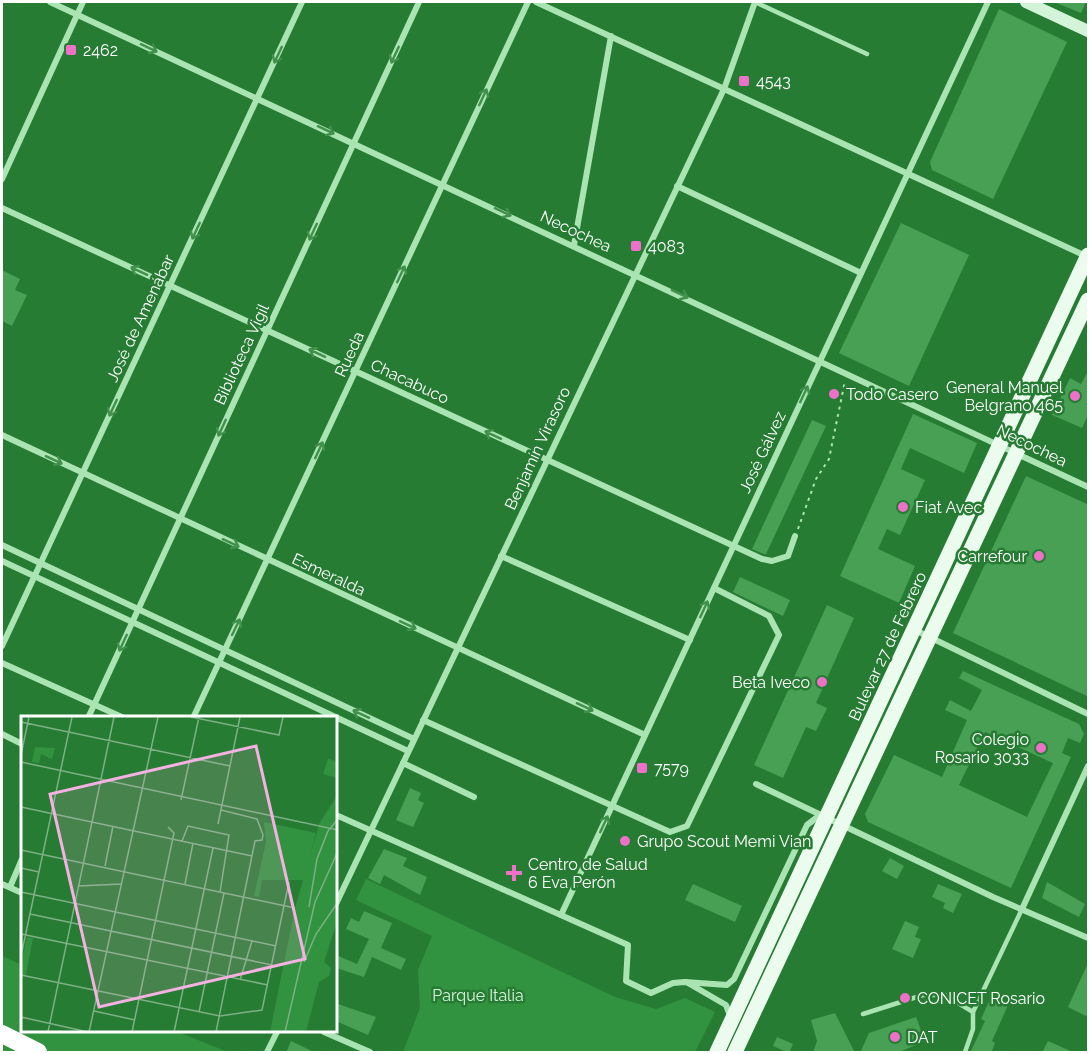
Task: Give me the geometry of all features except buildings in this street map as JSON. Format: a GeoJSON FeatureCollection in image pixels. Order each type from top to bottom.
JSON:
{"type":"FeatureCollection","features":[{"type":"Feature","properties":{"kind":"highway"},"geometry":{"type":"LineString","coordinates":[[2,1034],[41,1053]]}},
{"type":"Feature","properties":{"kind":"main road"},"geometry":{"type":"LineString","coordinates":[[1026,2],[1089,31]]}},
{"type":"Feature","properties":{"kind":"main road","name":"Bulevar 27 de Febrero"},"geometry":{"type":"LineString","coordinates":[[717,1053],[823,816],[915,630],[999,444],[1088,256]]}},
{"type":"Feature","properties":{"kind":"main road"},"geometry":{"type":"LineString","coordinates":[[735,1053],[1089,300]]}},
{"type":"Feature","properties":{"kind":"street","name":"Necochea"},"geometry":{"type":"LineString","coordinates":[[50,2],[820,360],[1089,488]]}},
{"type":"Feature","properties":{"kind":"street"},"geometry":{"type":"LineString","coordinates":[[2,179],[83,2]]}},
{"type":"Feature","properties":{"kind":"street","name":"José de Amenábar"},"geometry":{"type":"LineString","coordinates":[[2,646],[302,2]]}},
{"type":"Feature","properties":{"kind":"street","name":"Biblioteca Vigil"},"geometry":{"type":"LineString","coordinates":[[89,716],[419,2]]}},
{"type":"Feature","properties":{"kind":"street","name":"Rueda"},"geometry":{"type":"LineString","coordinates":[[194,716],[528,2]]}},
{"type":"Feature","properties":{"kind":"street"},"geometry":{"type":"LineString","coordinates":[[536,2],[1088,256]]}},
{"type":"Feature","properties":{"kind":"street","name":"Benjamín Virasoro"},"geometry":{"type":"LineString","coordinates":[[338,900],[724,89],[755,2]]}},
{"type":"Feature","properties":{"kind":"street","name":"José Gálvez"},"geometry":{"type":"LineString","coordinates":[[561,915],[988,2]]}},
{"type":"Feature","properties":{"kind":"street"},"geometry":{"type":"LineString","coordinates":[[574,245],[611,36]]}},
{"type":"Feature","properties":{"kind":"street"},"geometry":{"type":"LineString","coordinates":[[677,186],[861,273]]}},
{"type":"Feature","properties":{"kind":"street","name":"Chacabuco"},"geometry":{"type":"LineString","coordinates":[[2,208],[356,370],[733,547],[772,561],[788,556],[795,536]]}},
{"type":"Feature","properties":{"kind":"street","name":"Esmeralda"},"geometry":{"type":"LineString","coordinates":[[2,435],[645,735]]}},
{"type":"Feature","properties":{"kind":"street"},"geometry":{"type":"LineString","coordinates":[[2,545],[414,739]]}},
{"type":"Feature","properties":{"kind":"street"},"geometry":{"type":"LineString","coordinates":[[501,556],[690,639]]}},
{"type":"Feature","properties":{"kind":"street"},"geometry":{"type":"LineString","coordinates":[[2,561],[334,716]]}},
{"type":"Feature","properties":{"kind":"street"},"geometry":{"type":"LineString","coordinates":[[423,720],[670,832],[687,826],[779,635],[769,616],[714,588]]}},
{"type":"Feature","properties":{"kind":"street"},"geometry":{"type":"LineString","coordinates":[[915,630],[1089,714]]}},
{"type":"Feature","properties":{"kind":"street"},"geometry":{"type":"LineString","coordinates":[[2,663],[119,716]]}},
{"type":"Feature","properties":{"kind":"street"},"geometry":{"type":"LineString","coordinates":[[338,718],[408,751]]}},
{"type":"Feature","properties":{"kind":"street"},"geometry":{"type":"LineString","coordinates":[[2,734],[21,744]]}},
{"type":"Feature","properties":{"kind":"street"},"geometry":{"type":"LineString","coordinates":[[403,763],[474,797]]}},
{"type":"Feature","properties":{"kind":"street"},"geometry":{"type":"LineString","coordinates":[[1022,909],[1089,766]]}},
{"type":"Feature","properties":{"kind":"street"},"geometry":{"type":"LineString","coordinates":[[756,784],[1022,909],[1089,938]]}},
{"type":"Feature","properties":{"kind":"street"},"geometry":{"type":"LineString","coordinates":[[338,816],[628,945],[626,981],[651,993],[673,983],[685,981],[718,986],[727,985],[734,979],[807,825],[823,816]]}},
{"type":"Feature","properties":{"kind":"street"},"geometry":{"type":"LineString","coordinates":[[9,887],[21,861]]}},
{"type":"Feature","properties":{"kind":"street"},"geometry":{"type":"LineString","coordinates":[[2,884],[21,893]]}},
{"type":"Feature","properties":{"kind":"street"},"geometry":{"type":"LineString","coordinates":[[685,981],[726,1005],[732,1020]]}},
{"type":"Feature","properties":{"kind":"street"},"geometry":{"type":"LineString","coordinates":[[267,1053],[277,1033]]}},
{"type":"Feature","properties":{"kind":"street"},"geometry":{"type":"LineString","coordinates":[[326,1033],[370,1053]]}},
{"type":"Feature","properties":{"kind":"lane"},"geometry":{"type":"LineString","coordinates":[[755,2],[867,54]]}},
{"type":"Feature","properties":{"kind":"lane"},"geometry":{"type":"LineString","coordinates":[[965,1053],[973,1029],[973,1012],[1022,909]]}},
{"type":"Feature","properties":{"kind":"lane"},"geometry":{"type":"LineString","coordinates":[[863,1014],[923,995],[945,995],[973,1012]]}},
{"type":"Feature","properties":{"kind":"lane"},"geometry":{"type":"LineString","coordinates":[[960,1053],[969,1044]]}},
{"type":"Feature","properties":{"kind":"path"},"geometry":{"type":"LineString","coordinates":[[795,536],[816,478],[829,459],[847,373]]}},
{"type":"Feature","properties":{"kind":"green space","name":"Parque Italia"},"geometry":{"type":"Polygon","coordinates":[[[366,879],[615,997],[656,1009],[685,998],[715,1012],[695,1052],[403,1052],[420,1008],[418,970],[432,936],[356,900],[366,879]]]}},
{"type":"Feature","properties":{"kind":"green space"},"geometry":{"type":"Polygon","coordinates":[[[2,956],[21,965],[21,1033],[180,1033],[228,1052],[2,1052],[2,956]]]}},
{"type":"Feature","properties":{"kind":"place","name":"2462"},"geometry":{"type":"Point","coordinates":[71,50]}},
{"type":"Feature","properties":{"kind":"place","name":"4543"},"geometry":{"type":"Point","coordinates":[744,81]}},
{"type":"Feature","properties":{"kind":"place","name":"4083"},"geometry":{"type":"Point","coordinates":[636,246]}},
{"type":"Feature","properties":{"kind":"place","name":"Todo Casero"},"geometry":{"type":"Point","coordinates":[834,394]}},
{"type":"Feature","properties":{"kind":"place","name":"General Manuel Belgrano 465"},"geometry":{"type":"Point","coordinates":[1075,396]}},
{"type":"Feature","properties":{"kind":"place","name":"Fiat Avec"},"geometry":{"type":"Point","coordinates":[903,507]}},
{"type":"Feature","properties":{"kind":"place","name":"Carrefour"},"geometry":{"type":"Point","coordinates":[1039,556]}},
{"type":"Feature","properties":{"kind":"place","name":"Beta Iveco"},"geometry":{"type":"Point","coordinates":[822,682]}},
{"type":"Feature","properties":{"kind":"place","name":"Colegio Rosario 3033"},"geometry":{"type":"Point","coordinates":[1041,748]}},
{"type":"Feature","properties":{"kind":"place","name":"7579"},"geometry":{"type":"Point","coordinates":[642,768]}},
{"type":"Feature","properties":{"kind":"place","name":"Grupo Scout Memi Vian"},"geometry":{"type":"Point","coordinates":[625,841]}},
{"type":"Feature","properties":{"kind":"place","name":"Centro de Salud 6 Eva Perón"},"geometry":{"type":"Point","coordinates":[514,873]}},
{"type":"Feature","properties":{"kind":"place","name":"CONICET Rosario"},"geometry":{"type":"Point","coordinates":[905,998]}},
{"type":"Feature","properties":{"kind":"place","name":"DAT"},"geometry":{"type":"Point","coordinates":[895,1037]}}]}
